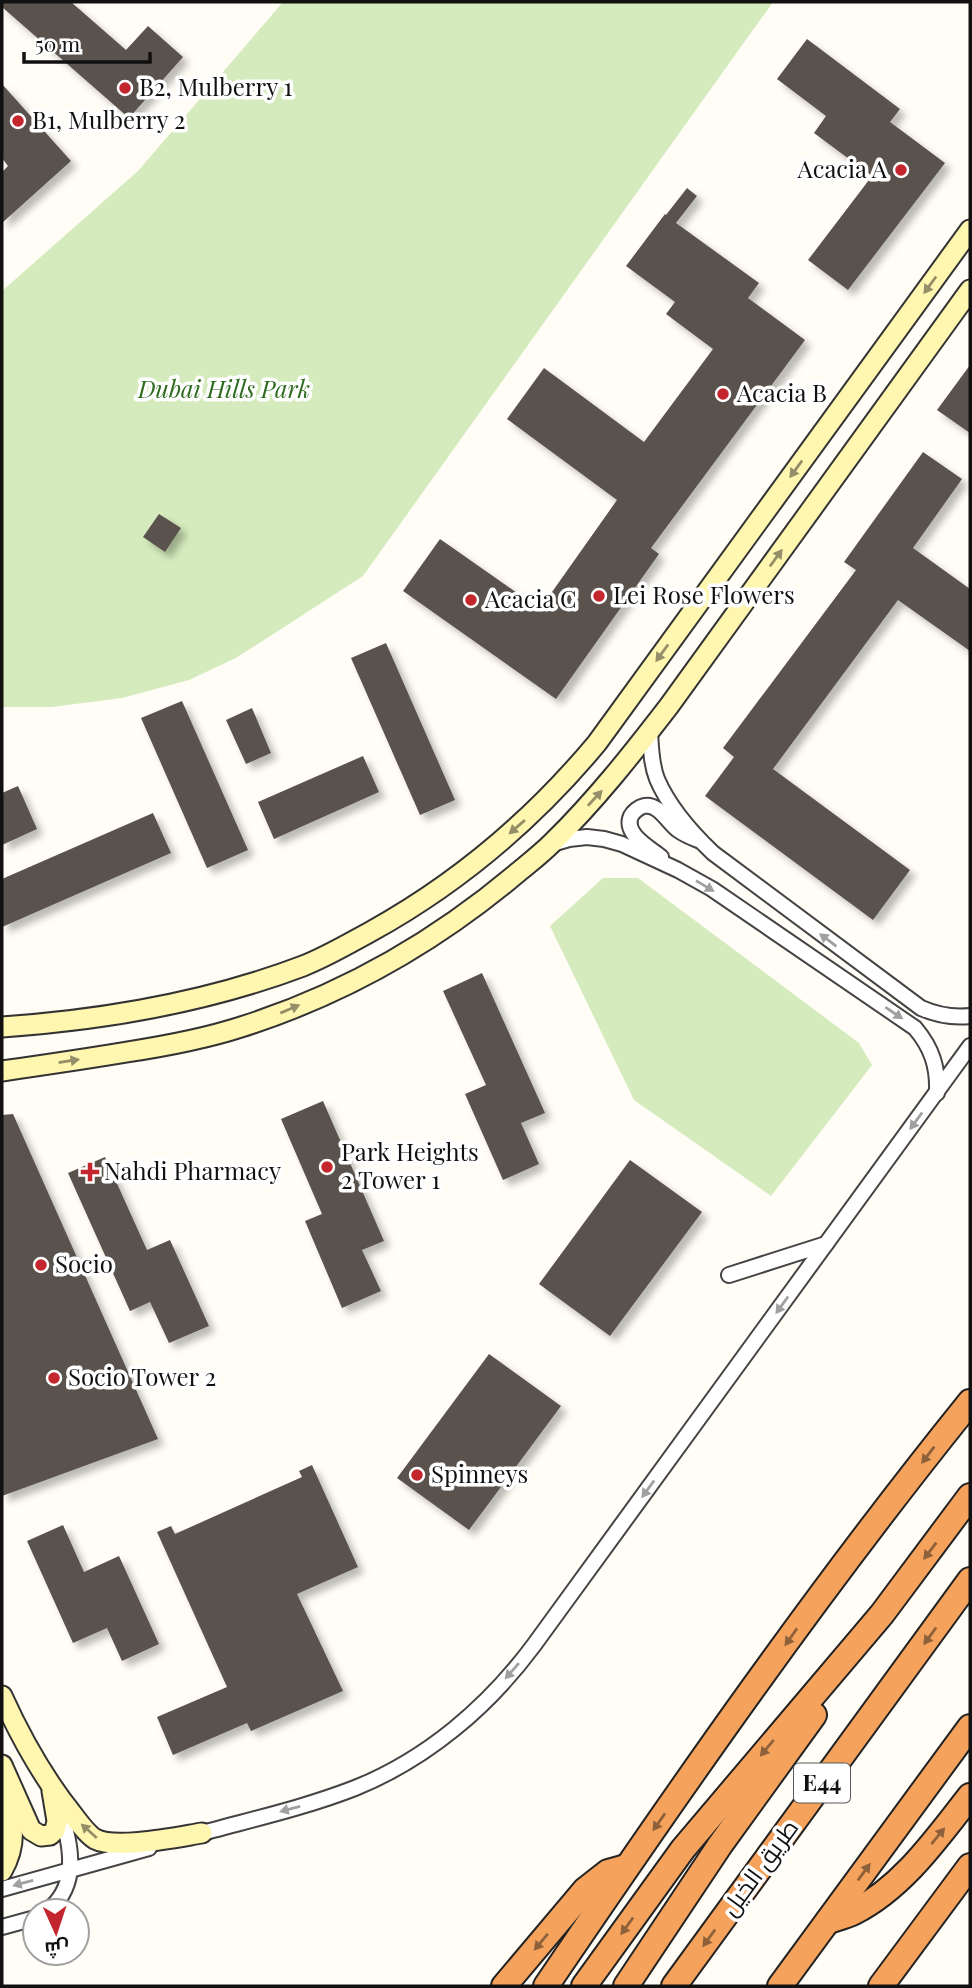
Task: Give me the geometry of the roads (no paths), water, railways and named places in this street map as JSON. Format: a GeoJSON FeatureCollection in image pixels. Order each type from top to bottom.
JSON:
{"type":"FeatureCollection","features":[{"type":"Feature","properties":{"kind":"highway"},"geometry":{"type":"LineString","coordinates":[[546,1986],[801,1622],[970,1402]]}},
{"type":"Feature","properties":{"kind":"highway"},"geometry":{"type":"LineString","coordinates":[[584,1986],[699,1829],[875,1622],[970,1496]]}},
{"type":"Feature","properties":{"kind":"highway","name":"طريق الخيل"},"geometry":{"type":"LineString","coordinates":[[674,1986],[970,1580]]}},
{"type":"Feature","properties":{"kind":"highway"},"geometry":{"type":"LineString","coordinates":[[626,1986],[720,1845],[861,1652],[875,1622]]}},
{"type":"Feature","properties":{"kind":"highway"},"geometry":{"type":"LineString","coordinates":[[780,1986],[970,1727]]}},
{"type":"Feature","properties":{"kind":"highway"},"geometry":{"type":"LineString","coordinates":[[828,1921],[853,1913],[880,1897],[926,1851],[970,1796]]}},
{"type":"Feature","properties":{"kind":"highway"},"geometry":{"type":"LineString","coordinates":[[881,1986],[970,1866]]}},
{"type":"Feature","properties":{"kind":"highway"},"geometry":{"type":"LineString","coordinates":[[505,1986],[585,1890],[608,1872],[627,1867]]}},
{"type":"Feature","properties":{"kind":"highway"},"geometry":{"type":"LineString","coordinates":[[863,1986],[899,1961]]}},
{"type":"Feature","properties":{"kind":"main road"},"geometry":{"type":"LineString","coordinates":[[2,1027],[94,1017],[173,1004],[236,989],[305,965],[340,948],[406,913],[457,878],[554,793],[597,743],[970,230]]}},
{"type":"Feature","properties":{"kind":"main road"},"geometry":{"type":"LineString","coordinates":[[2,1071],[184,1043],[286,1012],[375,970],[442,931],[484,901],[551,845],[604,788],[650,731],[970,290]]}},
{"type":"Feature","properties":{"kind":"main road"},"geometry":{"type":"LineString","coordinates":[[2,1696],[51,1786],[82,1827],[96,1839],[121,1843],[140,1842],[202,1833]]}},
{"type":"Feature","properties":{"kind":"main road"},"geometry":{"type":"LineString","coordinates":[[2,1765],[31,1830],[41,1836],[50,1835],[55,1830],[57,1821],[51,1786]]}},
{"type":"Feature","properties":{"kind":"main road"},"geometry":{"type":"LineString","coordinates":[[2,1788],[12,1822],[11,1854],[2,1871]]}},
{"type":"Feature","properties":{"kind":"street"},"geometry":{"type":"LineString","coordinates":[[650,731],[651,755],[657,778],[667,799],[699,840],[921,1009],[951,1017],[970,1016]]}},
{"type":"Feature","properties":{"kind":"street"},"geometry":{"type":"LineString","coordinates":[[678,870],[633,833],[631,817],[636,810],[644,806],[653,807],[677,829],[699,840]]}},
{"type":"Feature","properties":{"kind":"street"},"geometry":{"type":"LineString","coordinates":[[551,845],[569,839],[604,839],[622,844],[712,889],[915,1028],[930,1050],[935,1064],[937,1093]]}},
{"type":"Feature","properties":{"kind":"street"},"geometry":{"type":"LineString","coordinates":[[2,1889],[309,1804],[384,1775],[435,1744],[480,1708],[527,1655],[970,1046]]}},
{"type":"Feature","properties":{"kind":"street"},"geometry":{"type":"LineString","coordinates":[[729,1275],[826,1244]]}},
{"type":"Feature","properties":{"kind":"street"},"geometry":{"type":"LineString","coordinates":[[51,1786],[67,1835],[70,1854],[70,1871],[61,1897]]}},
{"type":"Feature","properties":{"kind":"street"},"geometry":{"type":"LineString","coordinates":[[2,1927],[21,1922]]}},
{"type":"Feature","properties":{"kind":"place","name":"B2, Mulberry 1"},"geometry":{"type":"Point","coordinates":[125,88]}},
{"type":"Feature","properties":{"kind":"place","name":"B1, Mulberry 2"},"geometry":{"type":"Point","coordinates":[18,121]}},
{"type":"Feature","properties":{"kind":"place","name":"Acacia A"},"geometry":{"type":"Point","coordinates":[901,170]}},
{"type":"Feature","properties":{"kind":"place","name":"Acacia B"},"geometry":{"type":"Point","coordinates":[723,394]}},
{"type":"Feature","properties":{"kind":"place","name":"Lei Rose Flowers"},"geometry":{"type":"Point","coordinates":[599,596]}},
{"type":"Feature","properties":{"kind":"place","name":"Acacia C"},"geometry":{"type":"Point","coordinates":[471,600]}},
{"type":"Feature","properties":{"kind":"place","name":"Park Heights 2 Tower 1"},"geometry":{"type":"Point","coordinates":[327,1167]}},
{"type":"Feature","properties":{"kind":"place","name":"Nahdi Pharmacy"},"geometry":{"type":"Point","coordinates":[90,1172]}},
{"type":"Feature","properties":{"kind":"place","name":"Socio"},"geometry":{"type":"Point","coordinates":[41,1265]}},
{"type":"Feature","properties":{"kind":"place","name":"Socio Tower 2"},"geometry":{"type":"Point","coordinates":[54,1378]}},
{"type":"Feature","properties":{"kind":"place","name":"Spinneys"},"geometry":{"type":"Point","coordinates":[417,1475]}},
{"type":"Feature","properties":{"kind":"park label","name":"Dubai Hills Park"},"geometry":{"type":"Point","coordinates":[224,390]}}]}
